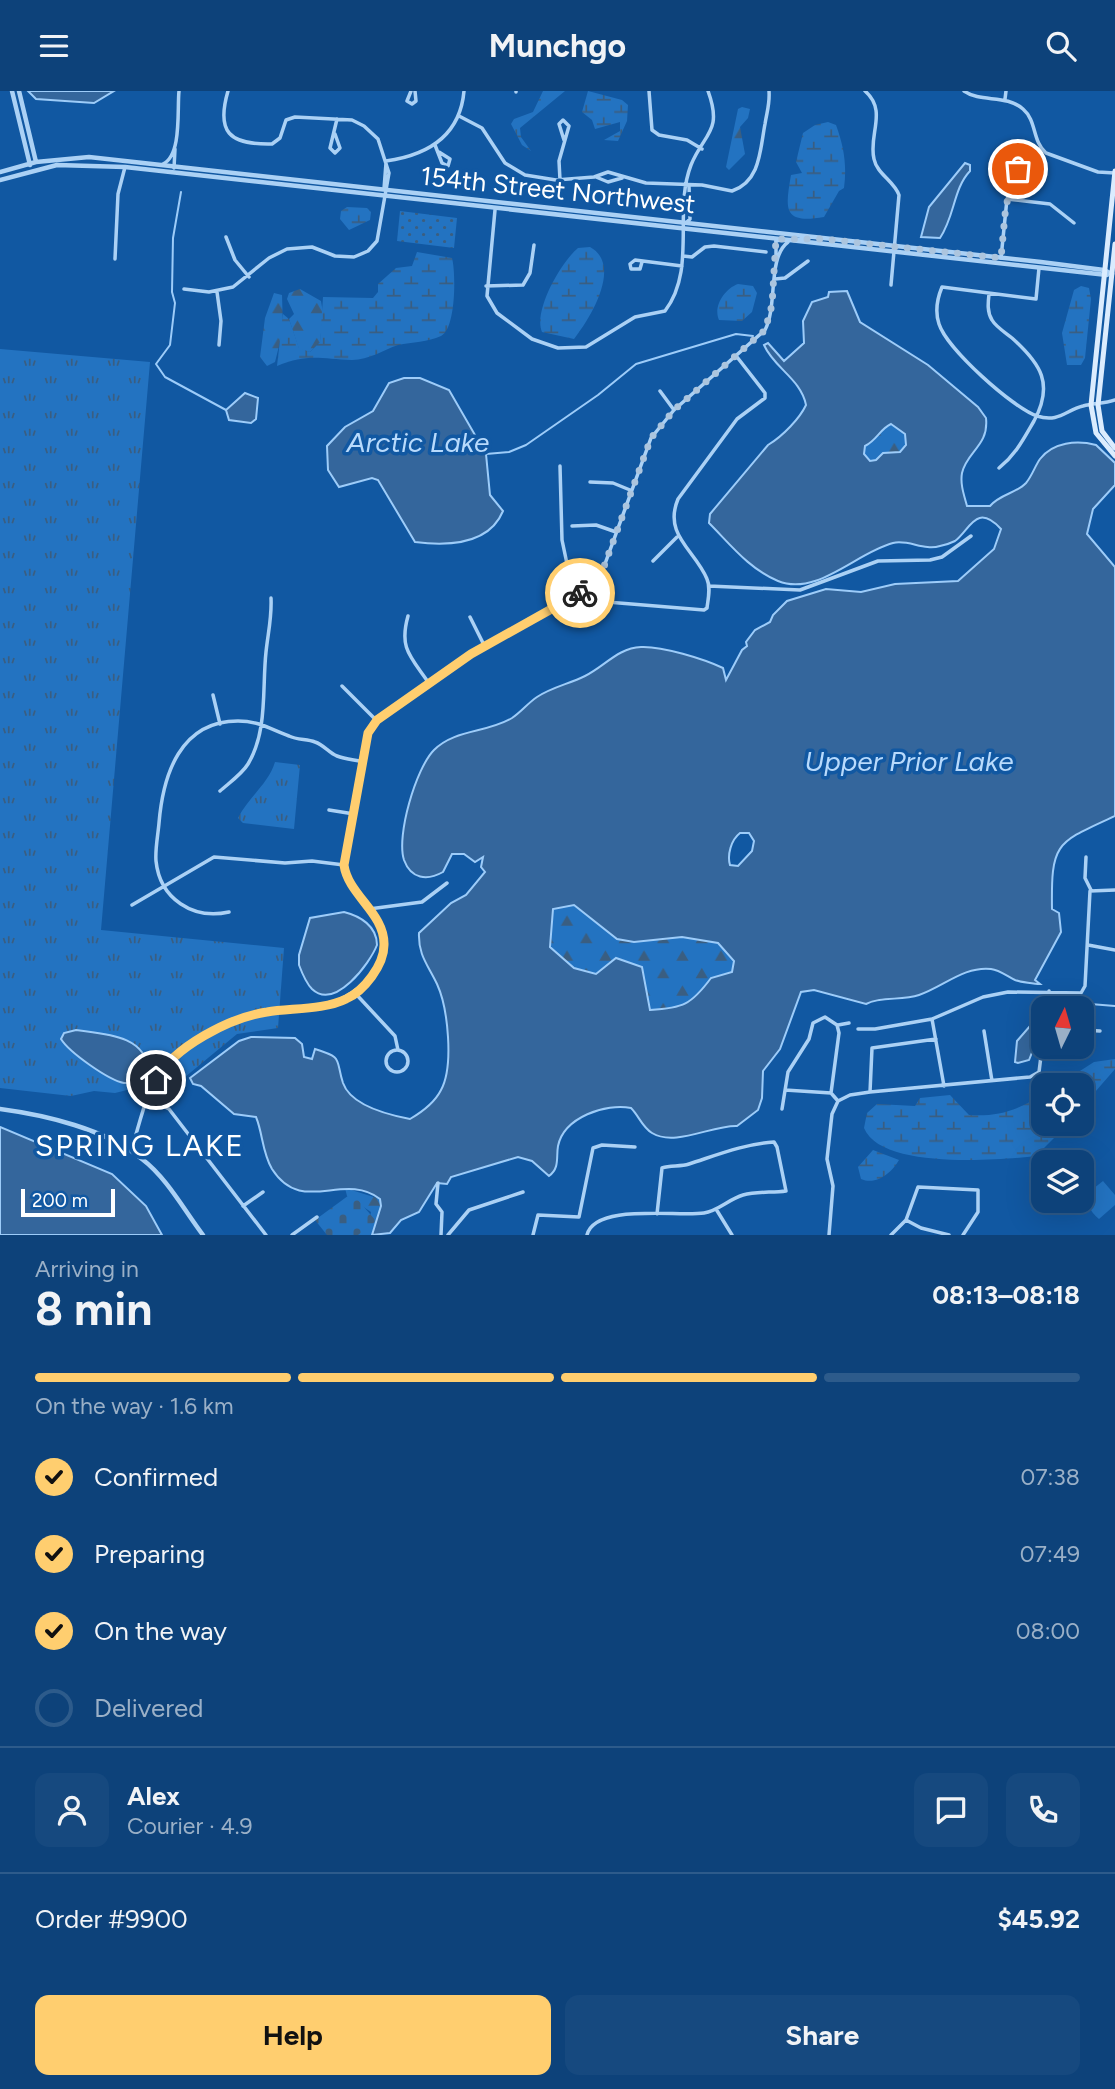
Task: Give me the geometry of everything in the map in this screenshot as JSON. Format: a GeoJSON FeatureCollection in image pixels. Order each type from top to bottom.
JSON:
{"type":"FeatureCollection","features":[{"type":"Feature","properties":{"kind":"main road"},"geometry":{"type":"LineString","coordinates":[[1115,172],[1094,405],[1096,433],[1115,456]]}},
{"type":"Feature","properties":{"kind":"main road"},"geometry":{"type":"LineString","coordinates":[[1115,244],[1094,405],[1102,431],[1115,448]]}},
{"type":"Feature","properties":{"kind":"street"},"geometry":{"type":"LineString","coordinates":[[12,91],[33,166]]}},
{"type":"Feature","properties":{"kind":"street"},"geometry":{"type":"LineString","coordinates":[[19,91],[33,166]]}},
{"type":"Feature","properties":{"kind":"street"},"geometry":{"type":"LineString","coordinates":[[173,173],[179,91]]}},
{"type":"Feature","properties":{"kind":"street"},"geometry":{"type":"LineString","coordinates":[[184,289],[218,292],[233,287],[250,277],[269,258],[290,248],[312,247],[348,258],[368,251],[377,241],[384,193],[389,184],[382,145],[369,130],[358,123],[337,119],[295,117],[286,120],[279,138],[272,144],[239,141],[229,135],[223,124],[222,112],[228,91]]}},
{"type":"Feature","properties":{"kind":"street"},"geometry":{"type":"LineString","coordinates":[[386,161],[421,153],[435,145],[450,131],[459,116],[464,91]]}},
{"type":"Feature","properties":{"kind":"street"},"geometry":{"type":"LineString","coordinates":[[649,91],[652,130],[659,135],[687,140],[702,149]]}},
{"type":"Feature","properties":{"kind":"street"},"geometry":{"type":"LineString","coordinates":[[495,209],[486,286],[488,300],[497,313],[532,339],[558,348],[572,348],[598,341],[635,317],[665,311],[674,299],[683,256],[692,163],[702,149],[713,121],[708,91]]}},
{"type":"Feature","properties":{"kind":"street"},"geometry":{"type":"LineString","coordinates":[[459,116],[482,128],[510,168],[541,179],[594,177],[608,172],[652,183],[688,184],[732,191],[746,181],[761,158],[771,104],[769,91]]}},
{"type":"Feature","properties":{"kind":"street"},"geometry":{"type":"LineString","coordinates":[[864,91],[876,106],[878,126],[873,157],[879,170],[899,195],[891,285]]}},
{"type":"Feature","properties":{"kind":"street"},"geometry":{"type":"LineString","coordinates":[[964,91],[969,95],[1005,99],[1023,109],[1031,119],[1041,148],[1055,157],[1098,171],[1115,172]]}},
{"type":"Feature","properties":{"kind":"street"},"geometry":{"type":"LineString","coordinates":[[1005,99],[1006,91]]}},
{"type":"Feature","properties":{"kind":"street"},"geometry":{"type":"LineString","coordinates":[[335,134],[340,148],[335,153],[330,148],[337,119]]}},
{"type":"Feature","properties":{"kind":"street"},"geometry":{"type":"LineString","coordinates":[[561,180],[559,161],[569,126],[563,120],[559,124],[564,140]]}},
{"type":"Feature","properties":{"kind":"street"},"geometry":{"type":"LineString","coordinates":[[435,145],[439,152]]}},
{"type":"Feature","properties":{"kind":"street"},"geometry":{"type":"LineString","coordinates":[[158,165],[169,161],[174,146]]}},
{"type":"Feature","properties":{"kind":"street"},"geometry":{"type":"LineString","coordinates":[[1001,258],[1007,199],[1016,183],[1020,165],[1041,148]]}},
{"type":"Feature","properties":{"kind":"street","name":"154th Street Northwest"},"geometry":{"type":"LineString","coordinates":[[0,172],[89,157],[685,231],[776,241],[1001,258],[1104,273]]}},
{"type":"Feature","properties":{"kind":"street","name":"154th Street Northwest"},"geometry":{"type":"LineString","coordinates":[[0,180],[33,166],[79,163],[685,223],[1039,268],[1113,274]]}},
{"type":"Feature","properties":{"kind":"street"},"geometry":{"type":"LineString","coordinates":[[115,259],[118,194],[125,167]]}},
{"type":"Feature","properties":{"kind":"street"},"geometry":{"type":"LineString","coordinates":[[594,177],[608,182],[624,177]]}},
{"type":"Feature","properties":{"kind":"street"},"geometry":{"type":"LineString","coordinates":[[1007,199],[1051,204],[1074,223]]}},
{"type":"Feature","properties":{"kind":"street"},"geometry":{"type":"LineString","coordinates":[[226,237],[235,260],[250,277]]}},
{"type":"Feature","properties":{"kind":"street"},"geometry":{"type":"LineString","coordinates":[[131,1151],[149,1099],[167,1062],[211,1033],[263,1012],[334,1003],[355,993],[378,967],[383,956],[383,935],[349,881],[344,865],[368,733],[377,720],[428,682],[574,597],[585,590],[602,572],[651,438],[674,410],[737,357],[762,334],[769,323],[775,279],[776,241],[779,238],[823,239]]}},
{"type":"Feature","properties":{"kind":"street"},"geometry":{"type":"LineString","coordinates":[[776,262],[782,247],[788,242]]}},
{"type":"Feature","properties":{"kind":"street"},"geometry":{"type":"LineString","coordinates":[[486,286],[523,285],[530,274],[534,245]]}},
{"type":"Feature","properties":{"kind":"street"},"geometry":{"type":"LineString","coordinates":[[683,256],[692,257],[705,247],[714,246],[765,252]]}},
{"type":"Feature","properties":{"kind":"street"},"geometry":{"type":"LineString","coordinates":[[775,279],[785,278],[808,261]]}},
{"type":"Feature","properties":{"kind":"street"},"geometry":{"type":"LineString","coordinates":[[642,262],[681,266]]}},
{"type":"Feature","properties":{"kind":"street"},"geometry":{"type":"LineString","coordinates":[[1039,268],[1037,299],[942,287],[937,310],[938,324],[946,339],[1012,401],[1037,416],[1066,416],[1076,408],[1115,400]]}},
{"type":"Feature","properties":{"kind":"street"},"geometry":{"type":"LineString","coordinates":[[218,292],[221,321],[219,345]]}},
{"type":"Feature","properties":{"kind":"street"},"geometry":{"type":"LineString","coordinates":[[989,294],[988,310],[992,321],[1031,355],[1040,369],[1044,392],[1037,416],[1016,454],[999,468]]}},
{"type":"Feature","properties":{"kind":"street"},"geometry":{"type":"LineString","coordinates":[[585,590],[595,601],[704,610],[708,608],[707,577],[677,537],[674,510],[678,499],[737,419],[765,397],[765,393],[737,357]]}},
{"type":"Feature","properties":{"kind":"street"},"geometry":{"type":"LineString","coordinates":[[660,391],[674,410]]}},
{"type":"Feature","properties":{"kind":"street"},"geometry":{"type":"LineString","coordinates":[[560,466],[562,540],[574,597]]}},
{"type":"Feature","properties":{"kind":"street"},"geometry":{"type":"LineString","coordinates":[[590,482],[613,483],[630,490]]}},
{"type":"Feature","properties":{"kind":"street"},"geometry":{"type":"LineString","coordinates":[[572,526],[596,526],[616,532]]}},
{"type":"Feature","properties":{"kind":"street"},"geometry":{"type":"LineString","coordinates":[[709,586],[800,590],[878,561],[929,560],[942,557],[971,536]]}},
{"type":"Feature","properties":{"kind":"street"},"geometry":{"type":"LineString","coordinates":[[653,561],[677,537]]}},
{"type":"Feature","properties":{"kind":"street"},"geometry":{"type":"LineString","coordinates":[[220,791],[246,767],[261,723],[267,688],[266,650],[272,623],[271,598]]}},
{"type":"Feature","properties":{"kind":"street"},"geometry":{"type":"LineString","coordinates":[[408,616],[403,635],[405,648],[428,682]]}},
{"type":"Feature","properties":{"kind":"street"},"geometry":{"type":"LineString","coordinates":[[470,617],[485,647]]}},
{"type":"Feature","properties":{"kind":"street"},"geometry":{"type":"LineString","coordinates":[[342,686],[377,720]]}},
{"type":"Feature","properties":{"kind":"street"},"geometry":{"type":"LineString","coordinates":[[213,695],[220,724]]}},
{"type":"Feature","properties":{"kind":"street"},"geometry":{"type":"LineString","coordinates":[[229,912],[213,915],[191,911],[178,904],[164,886],[156,858],[163,784],[169,768],[194,735],[220,724],[261,723],[288,736],[311,740],[324,746],[335,756],[363,762]]}},
{"type":"Feature","properties":{"kind":"street"},"geometry":{"type":"LineString","coordinates":[[329,810],[354,814]]}},
{"type":"Feature","properties":{"kind":"street"},"geometry":{"type":"LineString","coordinates":[[132,905],[222,855],[285,863],[312,860],[344,865]]}},
{"type":"Feature","properties":{"kind":"street"},"geometry":{"type":"LineString","coordinates":[[858,1029],[875,1029],[932,1019],[984,997],[1009,992],[1082,993],[1085,986],[1091,889],[1085,878],[1086,857]]}},
{"type":"Feature","properties":{"kind":"street"},"geometry":{"type":"LineString","coordinates":[[369,909],[422,902],[447,883]]}},
{"type":"Feature","properties":{"kind":"street"},"geometry":{"type":"LineString","coordinates":[[1091,889],[1115,890]]}},
{"type":"Feature","properties":{"kind":"street"},"geometry":{"type":"LineString","coordinates":[[1088,945],[1115,950]]}},
{"type":"Feature","properties":{"kind":"street"},"geometry":{"type":"LineString","coordinates":[[1048,996],[1049,991]]}},
{"type":"Feature","properties":{"kind":"street"},"geometry":{"type":"LineString","coordinates":[[355,993],[395,1036],[397,1050]]}},
{"type":"Feature","properties":{"kind":"street"},"geometry":{"type":"LineString","coordinates":[[782,1109],[788,1072],[809,1039],[813,1023],[825,1017],[837,1025],[849,1023]]}},
{"type":"Feature","properties":{"kind":"street"},"geometry":{"type":"LineString","coordinates":[[932,1019],[944,1086]]}},
{"type":"Feature","properties":{"kind":"street"},"geometry":{"type":"LineString","coordinates":[[831,1093],[837,1025]]}},
{"type":"Feature","properties":{"kind":"street"},"geometry":{"type":"LineString","coordinates":[[984,1031],[992,1081]]}},
{"type":"Feature","properties":{"kind":"street"},"geometry":{"type":"LineString","coordinates":[[1094,1031],[1100,1031]]}},
{"type":"Feature","properties":{"kind":"street"},"geometry":{"type":"LineString","coordinates":[[870,1092],[872,1048],[936,1039]]}},
{"type":"Feature","properties":{"kind":"street"},"geometry":{"type":"LineString","coordinates":[[397,1050],[405,1054],[408,1060],[404,1069],[396,1072],[389,1068],[386,1059],[391,1051],[397,1050]]}},
{"type":"Feature","properties":{"kind":"street"},"geometry":{"type":"LineString","coordinates":[[829,1235],[834,1186],[827,1159],[832,1114],[838,1101],[850,1095],[870,1092],[1030,1077],[1039,1072],[1041,1059]]}},
{"type":"Feature","properties":{"kind":"street"},"geometry":{"type":"LineString","coordinates":[[785,1090],[831,1093],[838,1101]]}},
{"type":"Feature","properties":{"kind":"street"},"geometry":{"type":"LineString","coordinates":[[149,1099],[169,1109],[266,1235]]}},
{"type":"Feature","properties":{"kind":"street"},"geometry":{"type":"LineString","coordinates":[[0,1109],[50,1116],[131,1151],[155,1171],[203,1235]]}},
{"type":"Feature","properties":{"kind":"street"},"geometry":{"type":"LineString","coordinates":[[587,1235],[596,1224],[621,1214],[657,1214],[705,1213],[742,1196],[786,1191],[774,1142],[711,1155],[686,1166],[662,1168],[657,1214]]}},
{"type":"Feature","properties":{"kind":"street"},"geometry":{"type":"LineString","coordinates":[[533,1235],[538,1215],[579,1217],[593,1148],[602,1145],[635,1147]]}},
{"type":"Feature","properties":{"kind":"street"},"geometry":{"type":"LineString","coordinates":[[438,1183],[436,1205],[442,1212],[441,1235]]}},
{"type":"Feature","properties":{"kind":"street"},"geometry":{"type":"LineString","coordinates":[[891,1235],[906,1220],[918,1187],[978,1190],[980,1195],[975,1221],[963,1235]]}},
{"type":"Feature","properties":{"kind":"street"},"geometry":{"type":"LineString","coordinates":[[243,1206],[263,1192]]}},
{"type":"Feature","properties":{"kind":"street"},"geometry":{"type":"LineString","coordinates":[[448,1235],[469,1210],[523,1192]]}},
{"type":"Feature","properties":{"kind":"street"},"geometry":{"type":"LineString","coordinates":[[716,1209],[732,1235]]}},
{"type":"Feature","properties":{"kind":"street"},"geometry":{"type":"LineString","coordinates":[[292,1235],[317,1217]]}},
{"type":"Feature","properties":{"kind":"street"},"geometry":{"type":"LineString","coordinates":[[906,1220],[921,1228],[949,1235]]}},
{"type":"Feature","properties":{"kind":"green space"},"geometry":{"type":"Polygon","coordinates":[[[543,91],[565,91],[520,128],[521,137],[531,151],[522,145],[511,124],[514,119],[533,112],[543,91]]]}},
{"type":"Feature","properties":{"kind":"green space"},"geometry":{"type":"Polygon","coordinates":[[[588,91],[622,100],[628,105],[627,121],[618,141],[604,140],[620,131],[620,122],[595,129],[592,120],[582,112],[588,91]]]}},
{"type":"Feature","properties":{"kind":"green space"},"geometry":{"type":"Polygon","coordinates":[[[738,109],[750,109],[748,118],[740,127],[745,154],[729,170],[726,167],[738,109]]]}},
{"type":"Feature","properties":{"kind":"green space"},"geometry":{"type":"Polygon","coordinates":[[[828,122],[836,125],[841,141],[845,164],[844,188],[839,191],[824,217],[811,219],[794,216],[788,206],[788,197],[791,175],[802,173],[796,162],[803,133],[815,125],[828,122]]]}},
{"type":"Feature","properties":{"kind":"green space"},"geometry":{"type":"Polygon","coordinates":[[[347,207],[367,208],[371,212],[370,220],[349,230],[340,219],[341,211],[347,207]]]}},
{"type":"Feature","properties":{"kind":"green space"},"geometry":{"type":"Polygon","coordinates":[[[400,211],[457,218],[454,248],[397,241],[400,211]]]}},
{"type":"Feature","properties":{"kind":"green space"},"geometry":{"type":"Polygon","coordinates":[[[590,247],[599,255],[604,266],[604,279],[588,319],[574,339],[542,332],[541,312],[550,287],[578,248],[590,247]]]}},
{"type":"Feature","properties":{"kind":"green space"},"geometry":{"type":"Polygon","coordinates":[[[417,252],[452,258],[452,312],[450,323],[441,336],[398,345],[358,360],[306,358],[277,366],[283,314],[289,319],[299,348],[310,352],[320,342],[323,297],[373,298],[378,292],[378,284],[396,268],[412,266],[417,252]]]}},
{"type":"Feature","properties":{"kind":"green space"},"geometry":{"type":"Polygon","coordinates":[[[738,284],[753,286],[757,293],[752,312],[742,321],[719,320],[717,310],[721,299],[728,290],[738,284]]]}},
{"type":"Feature","properties":{"kind":"green space"},"geometry":{"type":"Polygon","coordinates":[[[1081,286],[1089,288],[1091,299],[1085,358],[1081,365],[1067,365],[1062,333],[1074,290],[1081,286]]]}},
{"type":"Feature","properties":{"kind":"green space"},"geometry":{"type":"Polygon","coordinates":[[[300,289],[321,301],[323,313],[320,342],[310,352],[299,349],[289,319],[294,314],[287,299],[289,293],[300,289]]]}},
{"type":"Feature","properties":{"kind":"green space"},"geometry":{"type":"Polygon","coordinates":[[[274,293],[282,295],[283,330],[275,362],[267,366],[260,357],[265,318],[274,293]]]}},
{"type":"Feature","properties":{"kind":"green space"},"geometry":{"type":"Polygon","coordinates":[[[0,349],[150,362],[101,930],[284,948],[278,1028],[237,1034],[185,1077],[175,1092],[147,1085],[115,1093],[94,1091],[71,1096],[0,1088],[0,349]]]}},
{"type":"Feature","properties":{"kind":"green space"},"geometry":{"type":"Polygon","coordinates":[[[891,424],[905,434],[906,445],[900,452],[883,453],[876,460],[870,461],[864,454],[864,446],[891,424]]]}},
{"type":"Feature","properties":{"kind":"green space"},"geometry":{"type":"Polygon","coordinates":[[[275,762],[300,765],[294,829],[243,823],[238,818],[268,777],[275,762]]]}},
{"type":"Feature","properties":{"kind":"green space"},"geometry":{"type":"Polygon","coordinates":[[[574,905],[617,939],[634,942],[682,937],[719,943],[734,961],[732,972],[711,978],[698,994],[685,1003],[649,1010],[616,958],[596,974],[574,968],[550,947],[553,909],[574,905]]]}},
{"type":"Feature","properties":{"kind":"green space"},"geometry":{"type":"Polygon","coordinates":[[[1115,1059],[1115,1069],[1094,1093],[1094,1073],[1077,1073],[1094,1062],[1115,1059]]]}},
{"type":"Feature","properties":{"kind":"green space"},"geometry":{"type":"Polygon","coordinates":[[[950,1095],[969,1115],[989,1115],[1031,1101],[1031,1136],[1056,1136],[1042,1150],[1031,1150],[1031,1156],[970,1160],[916,1156],[893,1151],[875,1141],[864,1128],[867,1113],[877,1104],[915,1106],[920,1098],[950,1095]]]}},
{"type":"Feature","properties":{"kind":"green space"},"geometry":{"type":"Polygon","coordinates":[[[873,1150],[899,1160],[888,1173],[873,1181],[867,1181],[861,1179],[858,1167],[873,1150]]]}},
{"type":"Feature","properties":{"kind":"green space"},"geometry":{"type":"Polygon","coordinates":[[[1103,1181],[1115,1195],[1115,1205],[1099,1219],[1094,1213],[1094,1188],[1103,1181]]]}},
{"type":"Feature","properties":{"kind":"green space"},"geometry":{"type":"Polygon","coordinates":[[[345,1188],[380,1199],[381,1206],[372,1235],[351,1235],[370,1218],[371,1212],[347,1196],[345,1188]]]}},
{"type":"Feature","properties":{"kind":"green space"},"geometry":{"type":"Polygon","coordinates":[[[352,1193],[376,1221],[358,1235],[327,1235],[315,1220],[352,1193]]]}},
{"type":"Feature","properties":{"kind":"water"},"geometry":{"type":"Polygon","coordinates":[[[28,91],[114,91],[94,103],[36,99],[28,91]]]}},
{"type":"Feature","properties":{"kind":"water"},"geometry":{"type":"Polygon","coordinates":[[[965,163],[970,165],[970,171],[960,186],[945,230],[940,238],[921,237],[929,207],[965,163]]]}},
{"type":"Feature","properties":{"kind":"water","name":"Upper Prior Lake"},"geometry":{"type":"Polygon","coordinates":[[[847,291],[860,322],[928,365],[978,407],[986,418],[981,442],[968,459],[962,473],[967,506],[990,506],[1022,486],[1045,453],[1058,446],[1073,443],[1096,445],[1115,463],[1115,485],[1093,509],[1087,534],[1115,567],[1115,816],[1069,840],[1056,857],[1052,909],[1059,913],[1061,932],[1035,980],[1040,984],[1017,981],[1001,972],[981,969],[963,974],[919,995],[866,1004],[814,990],[801,992],[780,1049],[763,1071],[762,1098],[758,1110],[737,1126],[682,1137],[661,1137],[649,1131],[631,1108],[598,1110],[568,1127],[558,1146],[556,1166],[549,1176],[532,1161],[518,1157],[451,1177],[447,1184],[437,1183],[419,1212],[401,1220],[390,1233],[372,1235],[381,1206],[380,1199],[352,1189],[310,1192],[296,1190],[284,1183],[269,1163],[256,1117],[234,1114],[201,1086],[193,1084],[190,1078],[239,1041],[251,1037],[295,1038],[302,1044],[304,1057],[312,1059],[315,1049],[334,1057],[347,1091],[372,1108],[410,1119],[435,1099],[445,1080],[447,1022],[441,994],[422,954],[419,933],[451,903],[466,895],[485,872],[481,867],[483,857],[475,862],[464,854],[452,854],[443,872],[431,877],[415,875],[404,860],[403,835],[409,803],[421,771],[434,750],[452,738],[512,718],[534,699],[585,676],[618,654],[633,648],[660,649],[705,661],[723,668],[726,680],[755,630],[770,622],[787,601],[826,589],[861,592],[895,584],[958,581],[994,549],[1001,529],[992,521],[979,518],[950,543],[934,547],[893,543],[822,578],[793,584],[778,581],[758,570],[709,523],[710,514],[768,445],[795,421],[806,405],[799,388],[764,345],[768,343],[784,361],[804,343],[803,321],[812,302],[828,297],[829,292],[847,291]],[[891,424],[865,446],[864,454],[870,461],[876,460],[883,453],[900,452],[906,445],[905,434],[891,424]],[[740,833],[730,848],[729,857],[730,865],[738,866],[752,851],[754,841],[749,833],[740,833]],[[574,905],[553,909],[550,947],[574,968],[596,974],[616,958],[642,967],[650,1010],[679,1006],[698,994],[711,978],[732,972],[734,961],[718,943],[682,937],[634,942],[617,939],[574,905]]]}},
{"type":"Feature","properties":{"kind":"water","name":"Arctic Lake"},"geometry":{"type":"Polygon","coordinates":[[[404,378],[420,378],[449,390],[486,454],[490,495],[503,511],[488,531],[477,537],[453,543],[415,542],[378,480],[372,478],[339,487],[328,470],[327,446],[345,427],[373,411],[389,383],[404,378]]]}},
{"type":"Feature","properties":{"kind":"water"},"geometry":{"type":"Polygon","coordinates":[[[245,393],[258,398],[256,419],[251,423],[229,420],[226,410],[245,393]]]}},
{"type":"Feature","properties":{"kind":"water"},"geometry":{"type":"Polygon","coordinates":[[[344,912],[356,916],[371,927],[377,945],[367,963],[350,982],[331,994],[321,994],[312,989],[306,981],[299,965],[299,955],[310,918],[344,912]]]}},
{"type":"Feature","properties":{"kind":"water"},"geometry":{"type":"Polygon","coordinates":[[[1031,1026],[1029,1060],[1015,1062],[1017,1041],[1031,1026]]]}},
{"type":"Feature","properties":{"kind":"water"},"geometry":{"type":"Polygon","coordinates":[[[76,1030],[111,1035],[132,1043],[146,1059],[148,1071],[131,1083],[109,1077],[80,1058],[61,1039],[64,1033],[76,1030]]]}},
{"type":"Feature","properties":{"kind":"water","name":"SPRING LAKE"},"geometry":{"type":"Polygon","coordinates":[[[0,1127],[112,1174],[146,1206],[162,1235],[0,1235],[0,1127]]]}},
{"type":"Feature","properties":{"kind":"waterway"},"geometry":{"type":"LineString","coordinates":[[181,192],[173,238],[172,292],[175,303],[170,345],[156,364],[165,377],[226,410]]}},
{"type":"Feature","properties":{"kind":"waterway"},"geometry":{"type":"LineString","coordinates":[[486,454],[509,452],[526,445],[598,395],[636,364],[736,334],[753,336]]}},
{"type":"Feature","properties":{"kind":"waterway"},"geometry":{"type":"LineString","coordinates":[[1094,1004],[1115,1006]]}},
{"type":"Feature","properties":{"kind":"way so far"},"geometry":{"type":"LineString","coordinates":[[580,593],[602,572],[651,438],[674,410],[765,330],[771,318],[776,239],[823,239],[1001,258],[1006,204],[1016,183],[1018,169]]}},
{"type":"Feature","properties":{"kind":"district","name":"SPRING LAKE"},"geometry":{"type":"Point","coordinates":[140,1146]}},
{"type":"Feature","properties":{"kind":"route"},"geometry":{"type":"LineString","coordinates":[[156,1080],[167,1062],[192,1043],[211,1033],[263,1012],[345,1000],[355,993],[378,967],[383,956],[383,935],[379,924],[349,881],[344,865],[368,733],[377,720],[458,662],[519,630],[580,593]]}}]}
